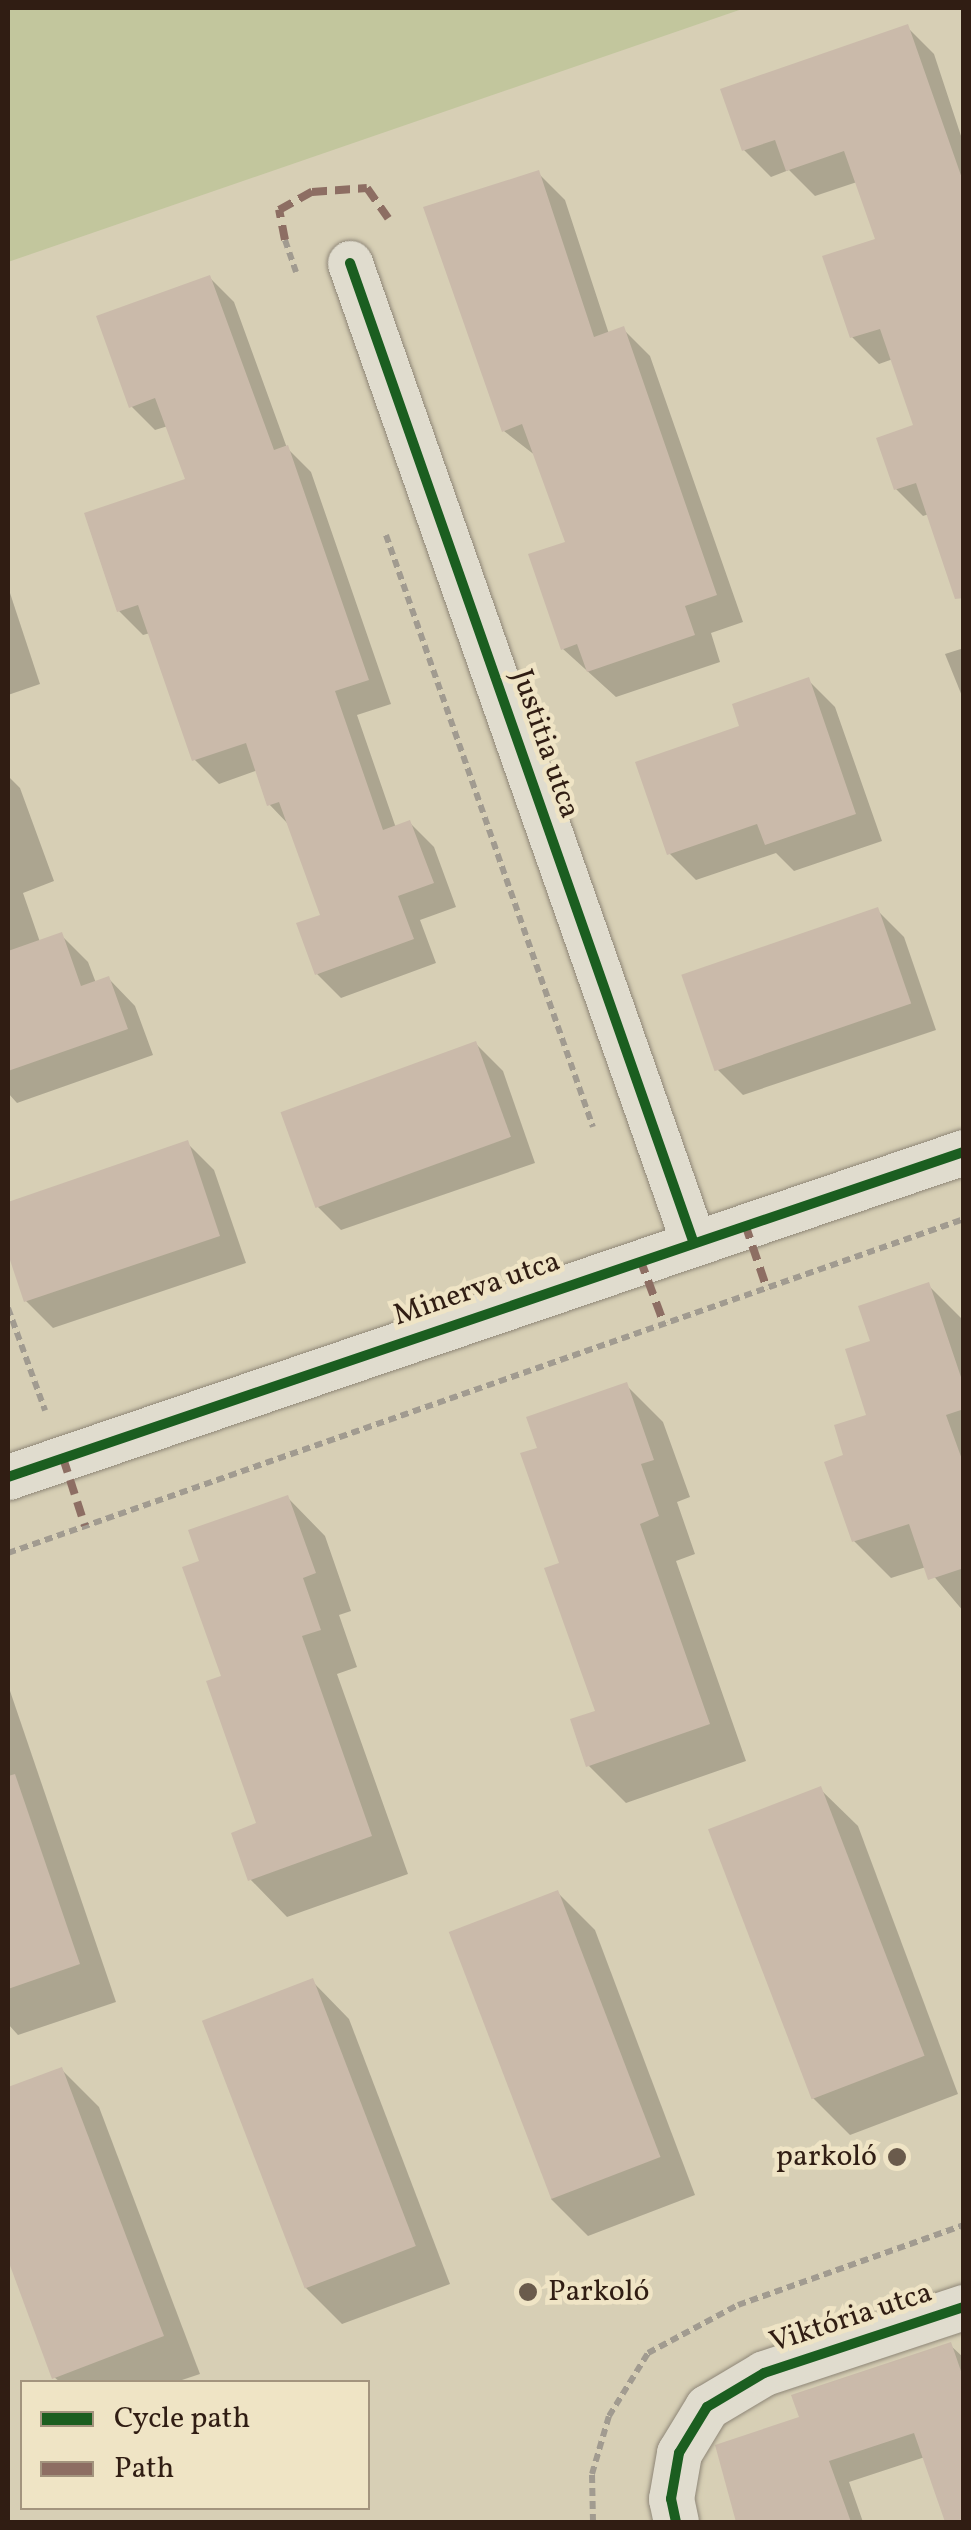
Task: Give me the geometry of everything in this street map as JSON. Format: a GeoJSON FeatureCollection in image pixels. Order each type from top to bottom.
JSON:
{"type":"FeatureCollection","features":[{"type":"Feature","properties":{"kind":"street","name":"Justitia utca"},"geometry":{"type":"LineString","coordinates":[[350,263],[692,1241]]}},
{"type":"Feature","properties":{"kind":"street","name":"Minerva utca"},"geometry":{"type":"LineString","coordinates":[[8,1476],[692,1241],[964,1152]]}},
{"type":"Feature","properties":{"kind":"street","name":"Viktória utca"},"geometry":{"type":"LineString","coordinates":[[676,2522],[672,2499],[679,2453],[707,2407],[764,2373],[964,2307]]}},
{"type":"Feature","properties":{"kind":"path"},"geometry":{"type":"LineString","coordinates":[[285,240],[298,277]]}},
{"type":"Feature","properties":{"kind":"path"},"geometry":{"type":"LineString","coordinates":[[379,516],[600,1147]]}},
{"type":"Feature","properties":{"kind":"path"},"geometry":{"type":"LineString","coordinates":[[8,1553],[964,1220]]}},
{"type":"Feature","properties":{"kind":"path"},"geometry":{"type":"LineString","coordinates":[[8,1308],[63,1458]]}},
{"type":"Feature","properties":{"kind":"green space"},"geometry":{"type":"Polygon","coordinates":[[[8,8],[745,8],[8,262],[8,8]]]}},
{"type":"Feature","properties":{"kind":"building"},"geometry":{"type":"Polygon","coordinates":[[[908,24],[964,184],[964,598],[955,599],[916,483],[894,490],[876,438],[913,425],[880,329],[850,338],[822,256],[875,239],[844,151],[786,171],[775,140],[742,151],[720,89],[908,24]]]}},
{"type":"Feature","properties":{"kind":"building"},"geometry":{"type":"Polygon","coordinates":[[[539,170],[594,337],[624,326],[717,595],[685,606],[695,635],[587,672],[577,644],[561,650],[528,554],[565,542],[522,424],[502,432],[423,207],[539,170]]]}},
{"type":"Feature","properties":{"kind":"building"},"geometry":{"type":"Polygon","coordinates":[[[210,275],[274,450],[288,445],[369,680],[335,691],[383,830],[410,820],[434,883],[398,896],[414,939],[315,975],[296,923],[320,915],[279,802],[267,806],[246,743],[192,761],[138,605],[117,612],[84,513],[185,479],[155,398],[129,408],[96,316],[210,275]]]}},
{"type":"Feature","properties":{"kind":"building"},"geometry":{"type":"Polygon","coordinates":[[[809,677],[856,814],[765,845],[757,824],[667,855],[635,762],[739,726],[732,704],[809,677]]]}},
{"type":"Feature","properties":{"kind":"building"},"geometry":{"type":"Polygon","coordinates":[[[878,907],[911,1003],[715,1071],[681,975],[878,907]]]}},
{"type":"Feature","properties":{"kind":"building"},"geometry":{"type":"Polygon","coordinates":[[[62,932],[81,986],[109,976],[128,1029],[8,1071],[8,951],[62,932]]]}},
{"type":"Feature","properties":{"kind":"building"},"geometry":{"type":"Polygon","coordinates":[[[476,1041],[511,1137],[315,1208],[281,1112],[476,1041]]]}},
{"type":"Feature","properties":{"kind":"building"},"geometry":{"type":"Polygon","coordinates":[[[188,1140],[220,1236],[24,1302],[8,1254],[8,1202],[188,1140]]]}},
{"type":"Feature","properties":{"kind":"building"},"geometry":{"type":"Polygon","coordinates":[[[929,1282],[964,1386],[964,1409],[946,1415],[964,1465],[964,1568],[928,1580],[909,1524],[852,1542],[824,1462],[843,1455],[834,1425],[866,1415],[845,1349],[870,1341],[858,1306],[929,1282]]]}},
{"type":"Feature","properties":{"kind":"building"},"geometry":{"type":"Polygon","coordinates":[[[627,1382],[654,1460],[641,1464],[659,1516],[640,1524],[710,1724],[586,1767],[570,1719],[595,1711],[544,1568],[559,1563],[520,1453],[537,1448],[526,1417],[627,1382]]]}},
{"type":"Feature","properties":{"kind":"building"},"geometry":{"type":"Polygon","coordinates":[[[288,1495],[316,1573],[303,1578],[321,1630],[302,1636],[372,1836],[248,1881],[231,1833],[256,1823],[206,1681],[221,1676],[182,1567],[199,1561],[188,1530],[288,1495]]]}},
{"type":"Feature","properties":{"kind":"building"},"geometry":{"type":"Polygon","coordinates":[[[15,1774],[80,1964],[8,1989],[8,1776],[15,1774]]]}},
{"type":"Feature","properties":{"kind":"building"},"geometry":{"type":"Polygon","coordinates":[[[821,1786],[925,2056],[812,2099],[708,1829],[821,1786]]]}},
{"type":"Feature","properties":{"kind":"building"},"geometry":{"type":"Polygon","coordinates":[[[558,1890],[660,2157],[551,2199],[449,1932],[558,1890]]]}},
{"type":"Feature","properties":{"kind":"building"},"geometry":{"type":"Polygon","coordinates":[[[313,1978],[416,2246],[305,2289],[202,2021],[313,1978]]]}},
{"type":"Feature","properties":{"kind":"building"},"geometry":{"type":"Polygon","coordinates":[[[62,2067],[164,2336],[52,2379],[8,2260],[8,2087],[62,2067]]]}},
{"type":"Feature","properties":{"kind":"building"},"geometry":{"type":"Polygon","coordinates":[[[951,2342],[964,2380],[964,2522],[945,2522],[914,2433],[829,2461],[851,2522],[736,2522],[715,2445],[799,2417],[791,2395],[951,2342]]]}},
{"type":"Feature","properties":{"kind":"marked path"},"geometry":{"type":"LineString","coordinates":[[285,240],[279,210],[312,192],[367,188],[388,218]]}},
{"type":"Feature","properties":{"kind":"marked path"},"geometry":{"type":"LineString","coordinates":[[745,1224],[767,1289]]}},
{"type":"Feature","properties":{"kind":"marked path"},"geometry":{"type":"LineString","coordinates":[[640,1259],[664,1324]]}},
{"type":"Feature","properties":{"kind":"marked path"},"geometry":{"type":"LineString","coordinates":[[63,1458],[85,1526]]}},
{"type":"Feature","properties":{"kind":"cycle path"},"geometry":{"type":"LineString","coordinates":[[350,263],[693,1241]]}},
{"type":"Feature","properties":{"kind":"cycle path"},"geometry":{"type":"LineString","coordinates":[[8,1477],[964,1152]]}},
{"type":"Feature","properties":{"kind":"cycle path"},"geometry":{"type":"LineString","coordinates":[[676,2522],[671,2499],[679,2453],[707,2407],[764,2373],[964,2307]]}},
{"type":"Feature","properties":{"kind":"place","name":"parkoló"},"geometry":{"type":"Point","coordinates":[897,2157]}},
{"type":"Feature","properties":{"kind":"place","name":"Parkoló"},"geometry":{"type":"Point","coordinates":[528,2292]}}]}
